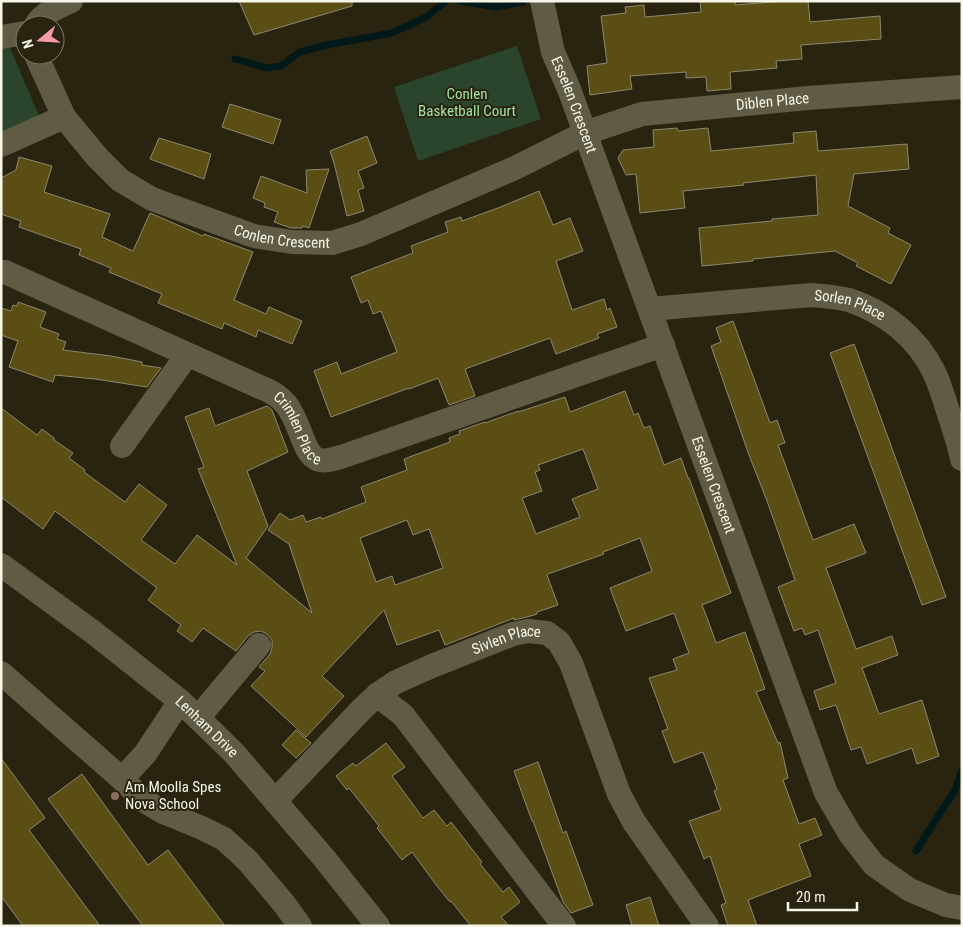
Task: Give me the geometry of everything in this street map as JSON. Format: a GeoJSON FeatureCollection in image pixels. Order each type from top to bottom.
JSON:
{"type":"FeatureCollection","features":[{"type":"Feature","properties":{"kind":"street"},"geometry":{"type":"LineString","coordinates":[[45,15],[71,1]]}},
{"type":"Feature","properties":{"kind":"street","name":"Esselen Crescent"},"geometry":{"type":"LineString","coordinates":[[542,1],[553,52],[586,133],[826,793],[850,834],[874,865],[910,890],[946,905],[962,908]]}},
{"type":"Feature","properties":{"kind":"street"},"geometry":{"type":"LineString","coordinates":[[1,37],[15,35]]}},
{"type":"Feature","properties":{"kind":"street","name":"Conlen Crescent"},"geometry":{"type":"LineString","coordinates":[[41,65],[64,117],[97,157],[120,180],[152,199],[254,236],[292,242],[332,243],[360,234],[515,168],[586,133]]}},
{"type":"Feature","properties":{"kind":"street","name":"Diblen Place"},"geometry":{"type":"LineString","coordinates":[[586,133],[642,114],[808,98],[962,87]]}},
{"type":"Feature","properties":{"kind":"street"},"geometry":{"type":"LineString","coordinates":[[1,145],[64,117]]}},
{"type":"Feature","properties":{"kind":"street","name":"Crimlen Place"},"geometry":{"type":"LineString","coordinates":[[1,272],[5,272],[272,392],[282,399],[291,410],[306,448],[315,458],[327,461],[663,345]]}},
{"type":"Feature","properties":{"kind":"street","name":"Sorlen Place"},"geometry":{"type":"LineString","coordinates":[[650,309],[811,295],[829,296],[864,306],[896,325],[911,339],[934,371],[962,459]]}},
{"type":"Feature","properties":{"kind":"street"},"geometry":{"type":"LineString","coordinates":[[122,446],[187,355]]}},
{"type":"Feature","properties":{"kind":"street","name":"Lenham Drive"},"geometry":{"type":"LineString","coordinates":[[1,564],[93,632],[180,701],[198,718],[234,753],[324,858],[378,926]]}},
{"type":"Feature","properties":{"kind":"street","name":"Sivlen Place"},"geometry":{"type":"LineString","coordinates":[[275,801],[362,709],[377,695],[396,682],[513,634],[528,631],[547,633],[559,642],[571,663],[619,794],[634,822],[707,926]]}},
{"type":"Feature","properties":{"kind":"street"},"geometry":{"type":"LineString","coordinates":[[198,718],[259,645]]}},
{"type":"Feature","properties":{"kind":"street"},"geometry":{"type":"LineString","coordinates":[[1,673],[122,779],[143,800],[163,812],[224,839],[248,861],[294,922]]}},
{"type":"Feature","properties":{"kind":"street"},"geometry":{"type":"LineString","coordinates":[[377,695],[403,715],[564,926]]}},
{"type":"Feature","properties":{"kind":"street"},"geometry":{"type":"LineString","coordinates":[[122,779],[145,754],[180,701]]}},
{"type":"Feature","properties":{"kind":"green space"},"geometry":{"type":"Polygon","coordinates":[[[7,41],[15,60],[15,65],[17,65],[40,118],[1,135],[1,43],[7,41]]]}},
{"type":"Feature","properties":{"kind":"green space","name":"Conlen Basketball Court"},"geometry":{"type":"Polygon","coordinates":[[[517,46],[541,119],[418,161],[394,87],[517,46]]]}},
{"type":"Feature","properties":{"kind":"building"},"geometry":{"type":"Polygon","coordinates":[[[239,1],[352,1],[352,6],[254,35],[239,1]]]}},
{"type":"Feature","properties":{"kind":"building"},"geometry":{"type":"Polygon","coordinates":[[[700,1],[735,1],[735,5],[808,1],[810,22],[880,16],[881,39],[801,45],[802,59],[776,61],[777,68],[730,72],[731,89],[707,91],[706,77],[686,78],[686,72],[630,76],[632,89],[590,95],[587,66],[607,63],[601,16],[626,13],[625,7],[644,5],[645,17],[701,12],[700,1]]]}},
{"type":"Feature","properties":{"kind":"building"},"geometry":{"type":"Polygon","coordinates":[[[230,104],[281,120],[273,144],[222,127],[230,104]]]}},
{"type":"Feature","properties":{"kind":"building"},"geometry":{"type":"Polygon","coordinates":[[[677,128],[678,131],[708,128],[711,151],[794,143],[793,133],[816,131],[818,151],[907,144],[909,169],[854,174],[848,206],[890,228],[888,233],[911,245],[891,284],[856,266],[858,263],[835,251],[702,266],[699,228],[818,215],[816,175],[683,191],[685,208],[640,213],[636,174],[626,175],[618,158],[623,150],[654,147],[653,130],[677,128]]]}},
{"type":"Feature","properties":{"kind":"building"},"geometry":{"type":"Polygon","coordinates":[[[367,136],[377,163],[358,171],[364,188],[358,190],[364,211],[347,216],[330,151],[367,136]]]}},
{"type":"Feature","properties":{"kind":"building"},"geometry":{"type":"Polygon","coordinates":[[[159,138],[211,154],[204,179],[150,159],[159,138]]]}},
{"type":"Feature","properties":{"kind":"building"},"geometry":{"type":"Polygon","coordinates":[[[19,157],[52,166],[44,192],[110,214],[102,237],[133,251],[150,213],[203,236],[204,234],[253,252],[234,300],[266,314],[269,307],[302,321],[292,344],[258,330],[256,337],[224,323],[222,329],[158,303],[162,294],[109,272],[111,268],[79,255],[81,249],[19,227],[21,221],[1,214],[1,178],[16,170],[19,157]]]}},
{"type":"Feature","properties":{"kind":"building"},"geometry":{"type":"Polygon","coordinates":[[[329,169],[309,228],[303,226],[302,228],[291,228],[274,222],[278,212],[264,207],[265,203],[253,198],[261,176],[307,193],[306,170],[329,169]]]}},
{"type":"Feature","properties":{"kind":"building"},"geometry":{"type":"Polygon","coordinates":[[[539,191],[553,225],[570,218],[583,251],[556,261],[572,310],[604,299],[607,310],[610,308],[617,327],[597,334],[599,338],[556,354],[550,338],[465,369],[475,396],[449,405],[438,378],[331,417],[314,371],[337,362],[341,374],[397,352],[381,311],[373,314],[368,300],[361,303],[351,277],[413,253],[411,246],[448,232],[445,222],[461,217],[462,221],[539,191]]]}},
{"type":"Feature","properties":{"kind":"building"},"geometry":{"type":"Polygon","coordinates":[[[18,302],[46,312],[40,327],[59,334],[57,339],[66,342],[63,350],[111,356],[142,362],[142,365],[161,368],[147,387],[55,375],[53,382],[9,367],[18,341],[1,335],[1,308],[11,311],[13,305],[17,306],[18,302]]]}},
{"type":"Feature","properties":{"kind":"building"},"geometry":{"type":"Polygon","coordinates":[[[733,321],[770,423],[777,420],[785,443],[778,445],[813,540],[854,524],[866,553],[826,568],[856,649],[892,636],[898,655],[862,668],[879,714],[922,700],[939,756],[917,764],[912,748],[867,764],[861,747],[851,750],[836,705],[820,710],[814,691],[836,683],[818,630],[805,635],[802,628],[794,631],[778,587],[795,580],[711,346],[721,342],[716,328],[733,321]]]}},
{"type":"Feature","properties":{"kind":"building"},"geometry":{"type":"Polygon","coordinates":[[[854,344],[946,597],[922,605],[830,353],[854,344]]]}},
{"type":"Feature","properties":{"kind":"building"},"geometry":{"type":"Polygon","coordinates":[[[625,391],[634,415],[638,413],[644,428],[650,426],[664,465],[681,458],[731,593],[702,605],[716,643],[745,632],[765,689],[756,692],[778,743],[780,742],[788,778],[783,780],[799,824],[815,818],[822,835],[799,844],[811,876],[748,900],[757,926],[728,926],[721,905],[726,903],[710,856],[704,859],[689,821],[721,810],[714,791],[717,789],[703,752],[674,763],[662,731],[668,729],[649,678],[677,670],[673,659],[689,653],[674,613],[626,631],[610,588],[652,571],[640,538],[603,552],[604,554],[548,574],[558,605],[527,617],[514,620],[514,618],[445,645],[439,630],[397,645],[384,610],[322,676],[344,696],[306,737],[251,686],[265,671],[259,667],[270,654],[272,648],[272,640],[267,634],[261,631],[254,632],[248,636],[236,651],[203,628],[192,642],[177,631],[181,625],[148,600],[157,588],[55,511],[43,529],[1,497],[1,408],[37,435],[42,429],[54,438],[54,440],[73,453],[69,458],[85,470],[84,472],[125,502],[139,484],[167,505],[141,540],[175,564],[197,535],[237,565],[198,469],[204,467],[185,417],[209,408],[215,426],[267,406],[272,410],[288,452],[247,471],[268,526],[246,558],[312,613],[289,544],[268,530],[280,513],[290,520],[303,515],[306,522],[321,517],[322,519],[366,502],[361,487],[407,470],[404,459],[450,442],[449,438],[460,434],[459,431],[565,397],[570,412],[625,391]],[[583,449],[538,465],[540,470],[535,472],[542,491],[522,498],[536,534],[580,517],[572,499],[598,489],[583,449]],[[407,520],[360,538],[376,582],[392,576],[395,585],[443,568],[429,529],[413,535],[407,520]]]}},
{"type":"Feature","properties":{"kind":"building"},"geometry":{"type":"Polygon","coordinates":[[[296,730],[311,743],[296,758],[282,745],[296,730]]]}},
{"type":"Feature","properties":{"kind":"building"},"geometry":{"type":"Polygon","coordinates":[[[386,743],[405,767],[392,776],[423,818],[434,810],[447,826],[451,822],[482,862],[480,864],[503,892],[509,887],[520,902],[501,917],[509,926],[471,926],[437,886],[412,852],[402,860],[377,828],[379,826],[349,788],[347,790],[336,776],[353,763],[356,766],[386,743]]]}},
{"type":"Feature","properties":{"kind":"building"},"geometry":{"type":"Polygon","coordinates":[[[1,758],[45,818],[29,830],[100,926],[23,926],[1,896],[1,758]]]}},
{"type":"Feature","properties":{"kind":"building"},"geometry":{"type":"Polygon","coordinates":[[[538,762],[563,833],[566,831],[593,905],[571,913],[563,902],[514,771],[538,762]]]}},
{"type":"Feature","properties":{"kind":"building"},"geometry":{"type":"Polygon","coordinates":[[[82,774],[148,865],[168,850],[225,926],[143,926],[48,799],[82,774]]]}},
{"type":"Feature","properties":{"kind":"building"},"geometry":{"type":"Polygon","coordinates":[[[650,897],[659,926],[632,926],[626,905],[650,897]]]}},
{"type":"Feature","properties":{"kind":"waterway"},"geometry":{"type":"LineString","coordinates":[[235,59],[267,68],[281,66],[300,52],[392,33],[426,17],[446,1]]}},
{"type":"Feature","properties":{"kind":"waterway"},"geometry":{"type":"LineString","coordinates":[[459,1],[496,7],[523,2]]}},
{"type":"Feature","properties":{"kind":"waterway"},"geometry":{"type":"LineString","coordinates":[[916,851],[955,790],[962,770]]}},
{"type":"Feature","properties":{"kind":"place","name":"Am Moolla Spes Nova School"},"geometry":{"type":"Point","coordinates":[115,796]}}]}
